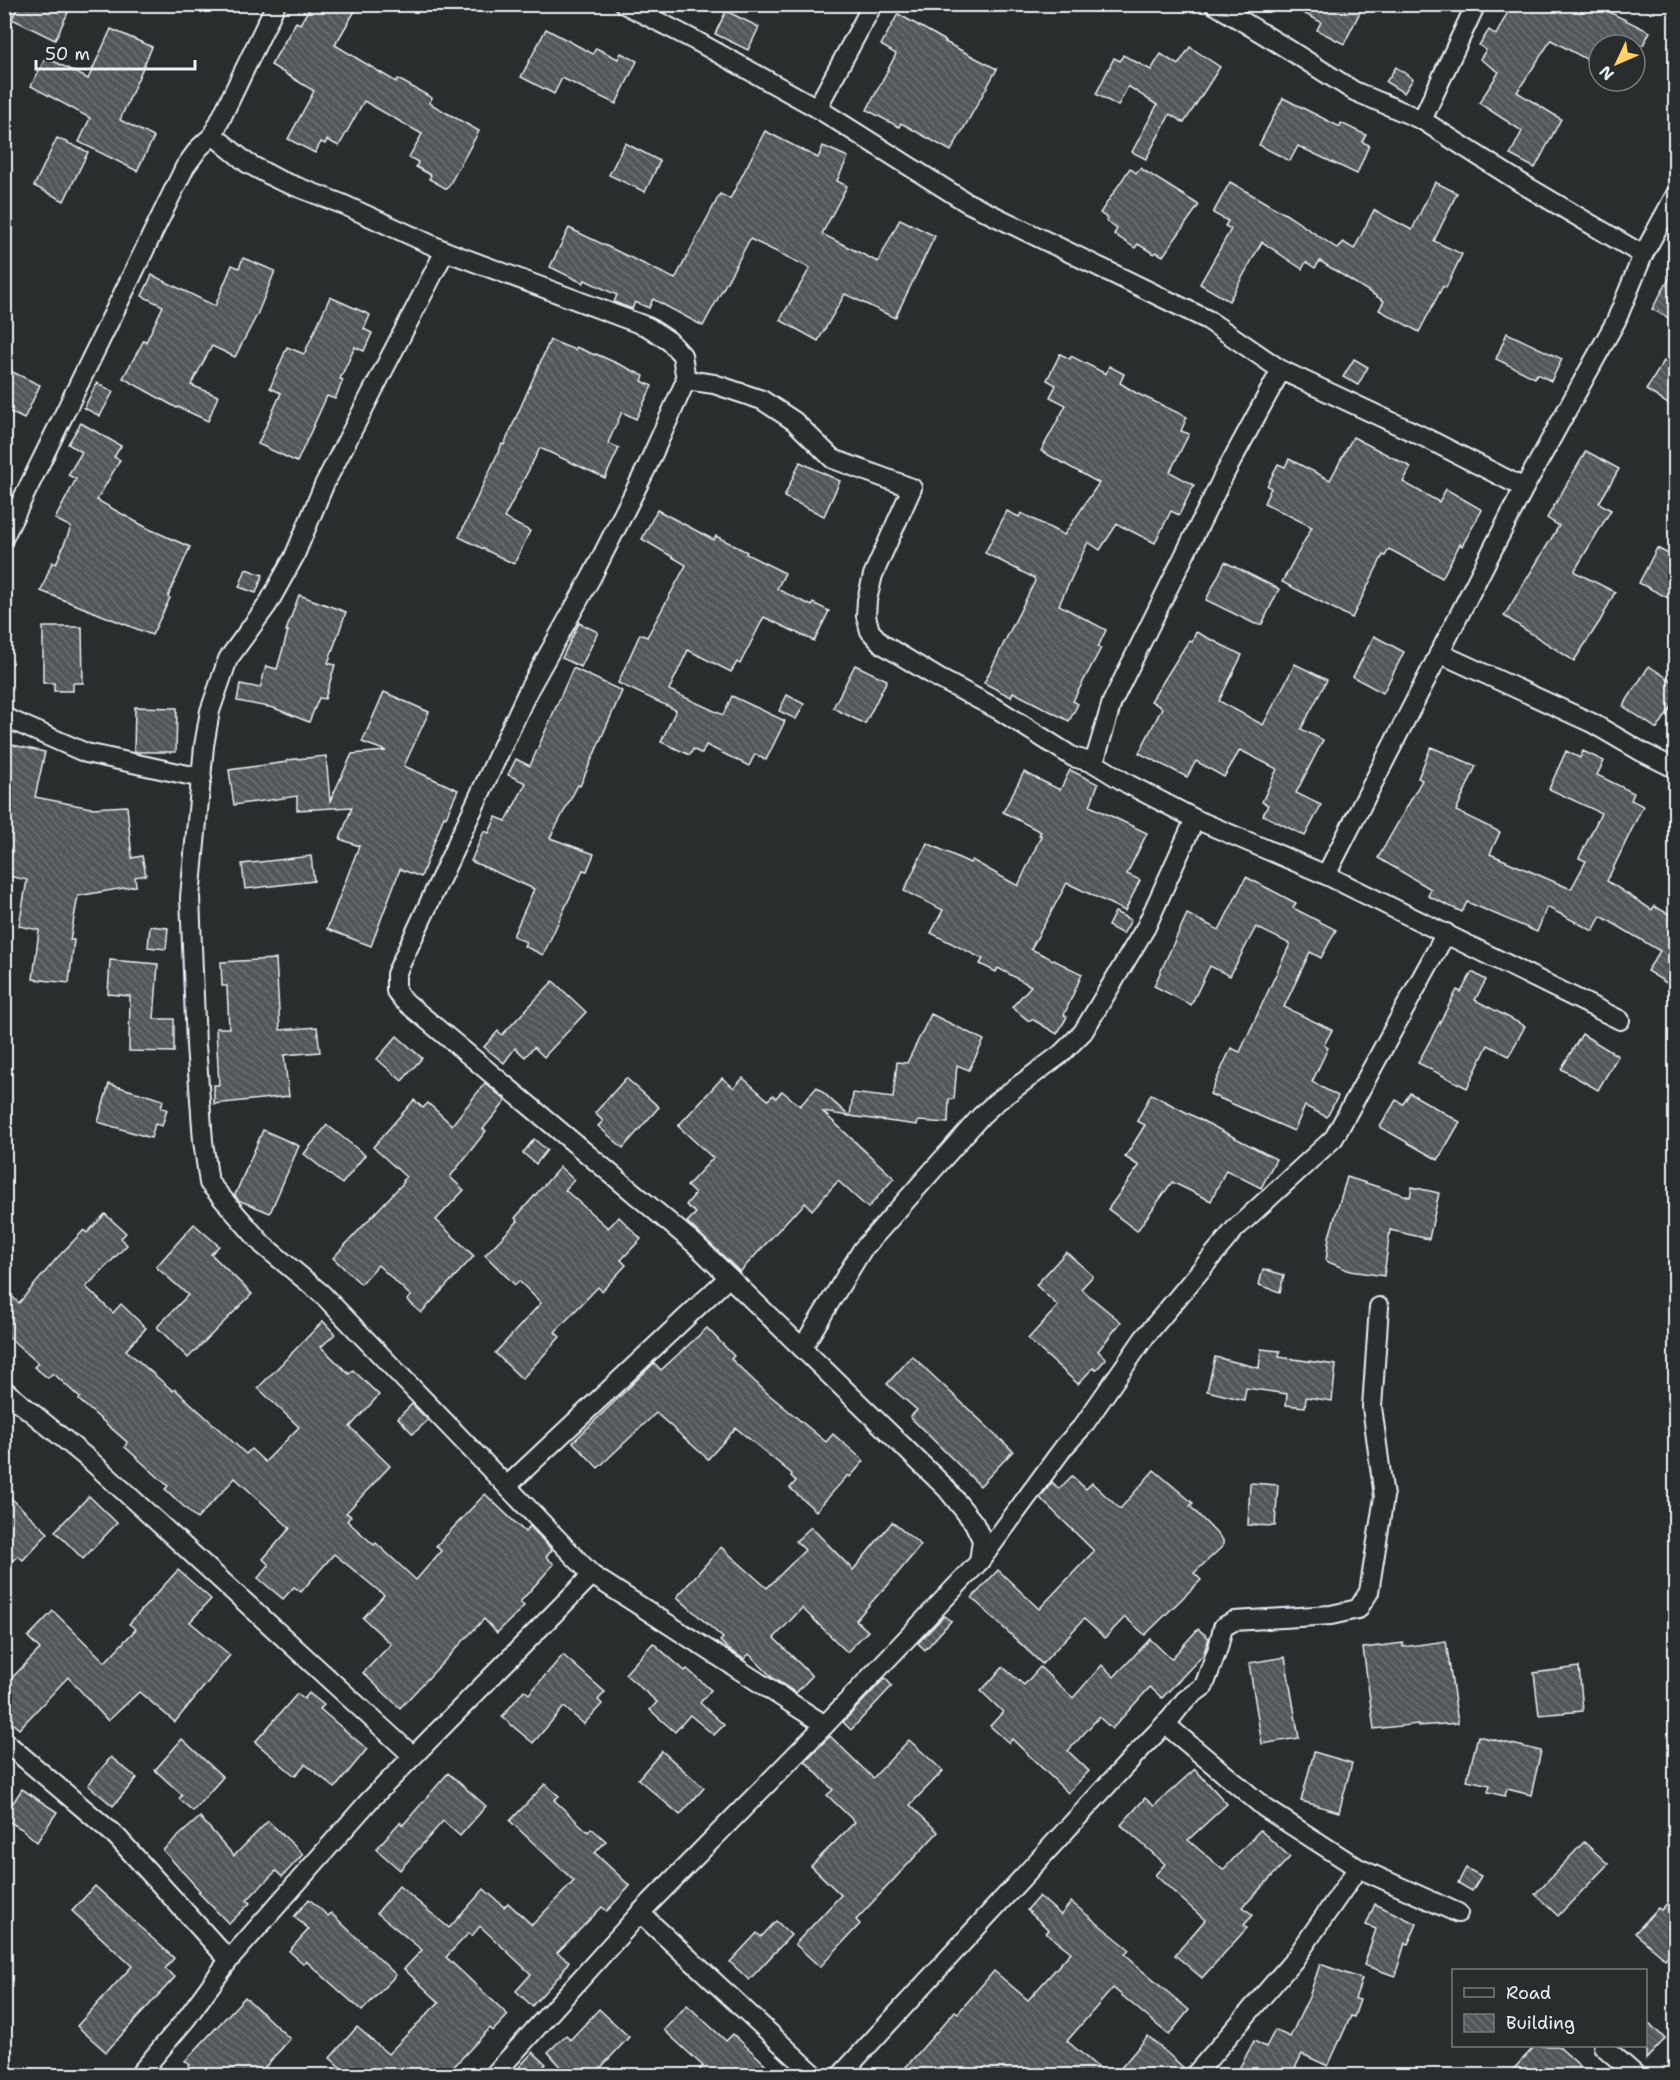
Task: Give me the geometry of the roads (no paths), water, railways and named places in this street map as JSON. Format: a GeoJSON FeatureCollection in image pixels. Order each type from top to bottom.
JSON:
{"type":"FeatureCollection","features":[{"type":"Feature","properties":{"kind":"street"},"geometry":{"type":"LineString","coordinates":[[4,537],[185,167],[199,148],[213,135],[276,4]]}},
{"type":"Feature","properties":{"kind":"street"},"geometry":{"type":"LineString","coordinates":[[624,4],[817,108],[966,202],[1208,320],[1281,370],[1424,437],[1524,488]]}},
{"type":"Feature","properties":{"kind":"street"},"geometry":{"type":"LineString","coordinates":[[817,108],[873,4]]}},
{"type":"Feature","properties":{"kind":"street"},"geometry":{"type":"LineString","coordinates":[[1214,4],[1354,91],[1422,120],[1521,183],[1643,255]]}},
{"type":"Feature","properties":{"kind":"street"},"geometry":{"type":"LineString","coordinates":[[1422,120],[1476,4]]}},
{"type":"Feature","properties":{"kind":"street"},"geometry":{"type":"LineString","coordinates":[[213,135],[255,167],[445,251],[648,327],[669,341],[682,355],[686,380],[647,467],[592,576],[529,689],[396,974],[396,990],[412,1008],[695,1244],[946,1488],[974,1523],[982,1540],[979,1562]]}},
{"type":"Feature","properties":{"kind":"street"},"geometry":{"type":"LineString","coordinates":[[1326,875],[1524,488],[1616,321],[1643,255],[1676,194]]}},
{"type":"Feature","properties":{"kind":"street"},"geometry":{"type":"LineString","coordinates":[[445,251],[324,485],[294,557],[268,604],[228,659],[210,711],[204,746],[190,897],[196,1045],[203,1142],[209,1183],[263,1245],[322,1294],[592,1575],[825,1725]]}},
{"type":"Feature","properties":{"kind":"street"},"geometry":{"type":"LineString","coordinates":[[1094,763],[1112,702],[1225,473],[1281,370]]}},
{"type":"Feature","properties":{"kind":"street"},"geometry":{"type":"LineString","coordinates":[[686,380],[714,384],[762,400],[794,421],[833,459],[912,488],[873,574],[866,608],[870,631],[882,644],[938,678],[999,710],[1073,757],[1094,763],[1128,784],[1195,819],[1326,875],[1620,1020]]}},
{"type":"Feature","properties":{"kind":"street"},"geometry":{"type":"LineString","coordinates":[[1439,653],[1592,723],[1676,769]]}},
{"type":"Feature","properties":{"kind":"street"},"geometry":{"type":"LineString","coordinates":[[4,717],[86,753],[202,778]]}},
{"type":"Feature","properties":{"kind":"street"},"geometry":{"type":"LineString","coordinates":[[802,1348],[862,1250],[981,1116],[1061,1054],[1083,1032],[1146,927],[1195,819]]}},
{"type":"Feature","properties":{"kind":"street"},"geometry":{"type":"LineString","coordinates":[[493,2076],[640,1913],[825,1725],[979,1562],[1064,1447],[1083,1426],[1144,1338],[1235,1229],[1334,1138],[1446,933]]}},
{"type":"Feature","properties":{"kind":"street"},"geometry":{"type":"LineString","coordinates":[[507,1485],[729,1277]]}},
{"type":"Feature","properties":{"kind":"street"},"geometry":{"type":"LineString","coordinates":[[840,2076],[1185,1700],[1204,1686],[1223,1627],[1234,1621],[1331,1615],[1358,1609],[1369,1592],[1384,1497],[1372,1407],[1379,1307]]}},
{"type":"Feature","properties":{"kind":"street"},"geometry":{"type":"LineString","coordinates":[[4,1390],[92,1462],[413,1756]]}},
{"type":"Feature","properties":{"kind":"street"},"geometry":{"type":"LineString","coordinates":[[138,2076],[186,2019],[229,1959],[369,1801],[592,1575]]}},
{"type":"Feature","properties":{"kind":"street"},"geometry":{"type":"LineString","coordinates":[[1165,1724],[1264,1808],[1358,1868],[1458,1913]]}},
{"type":"Feature","properties":{"kind":"street"},"geometry":{"type":"LineString","coordinates":[[4,1742],[117,1837],[229,1959]]}},
{"type":"Feature","properties":{"kind":"street"},"geometry":{"type":"LineString","coordinates":[[1194,2076],[1294,1960],[1358,1868]]}},
{"type":"Feature","properties":{"kind":"street"},"geometry":{"type":"LineString","coordinates":[[640,1913],[816,2076]]}},
{"type":"Feature","properties":{"kind":"street"},"geometry":{"type":"LineString","coordinates":[[1604,2047],[1638,2076]]}}]}
